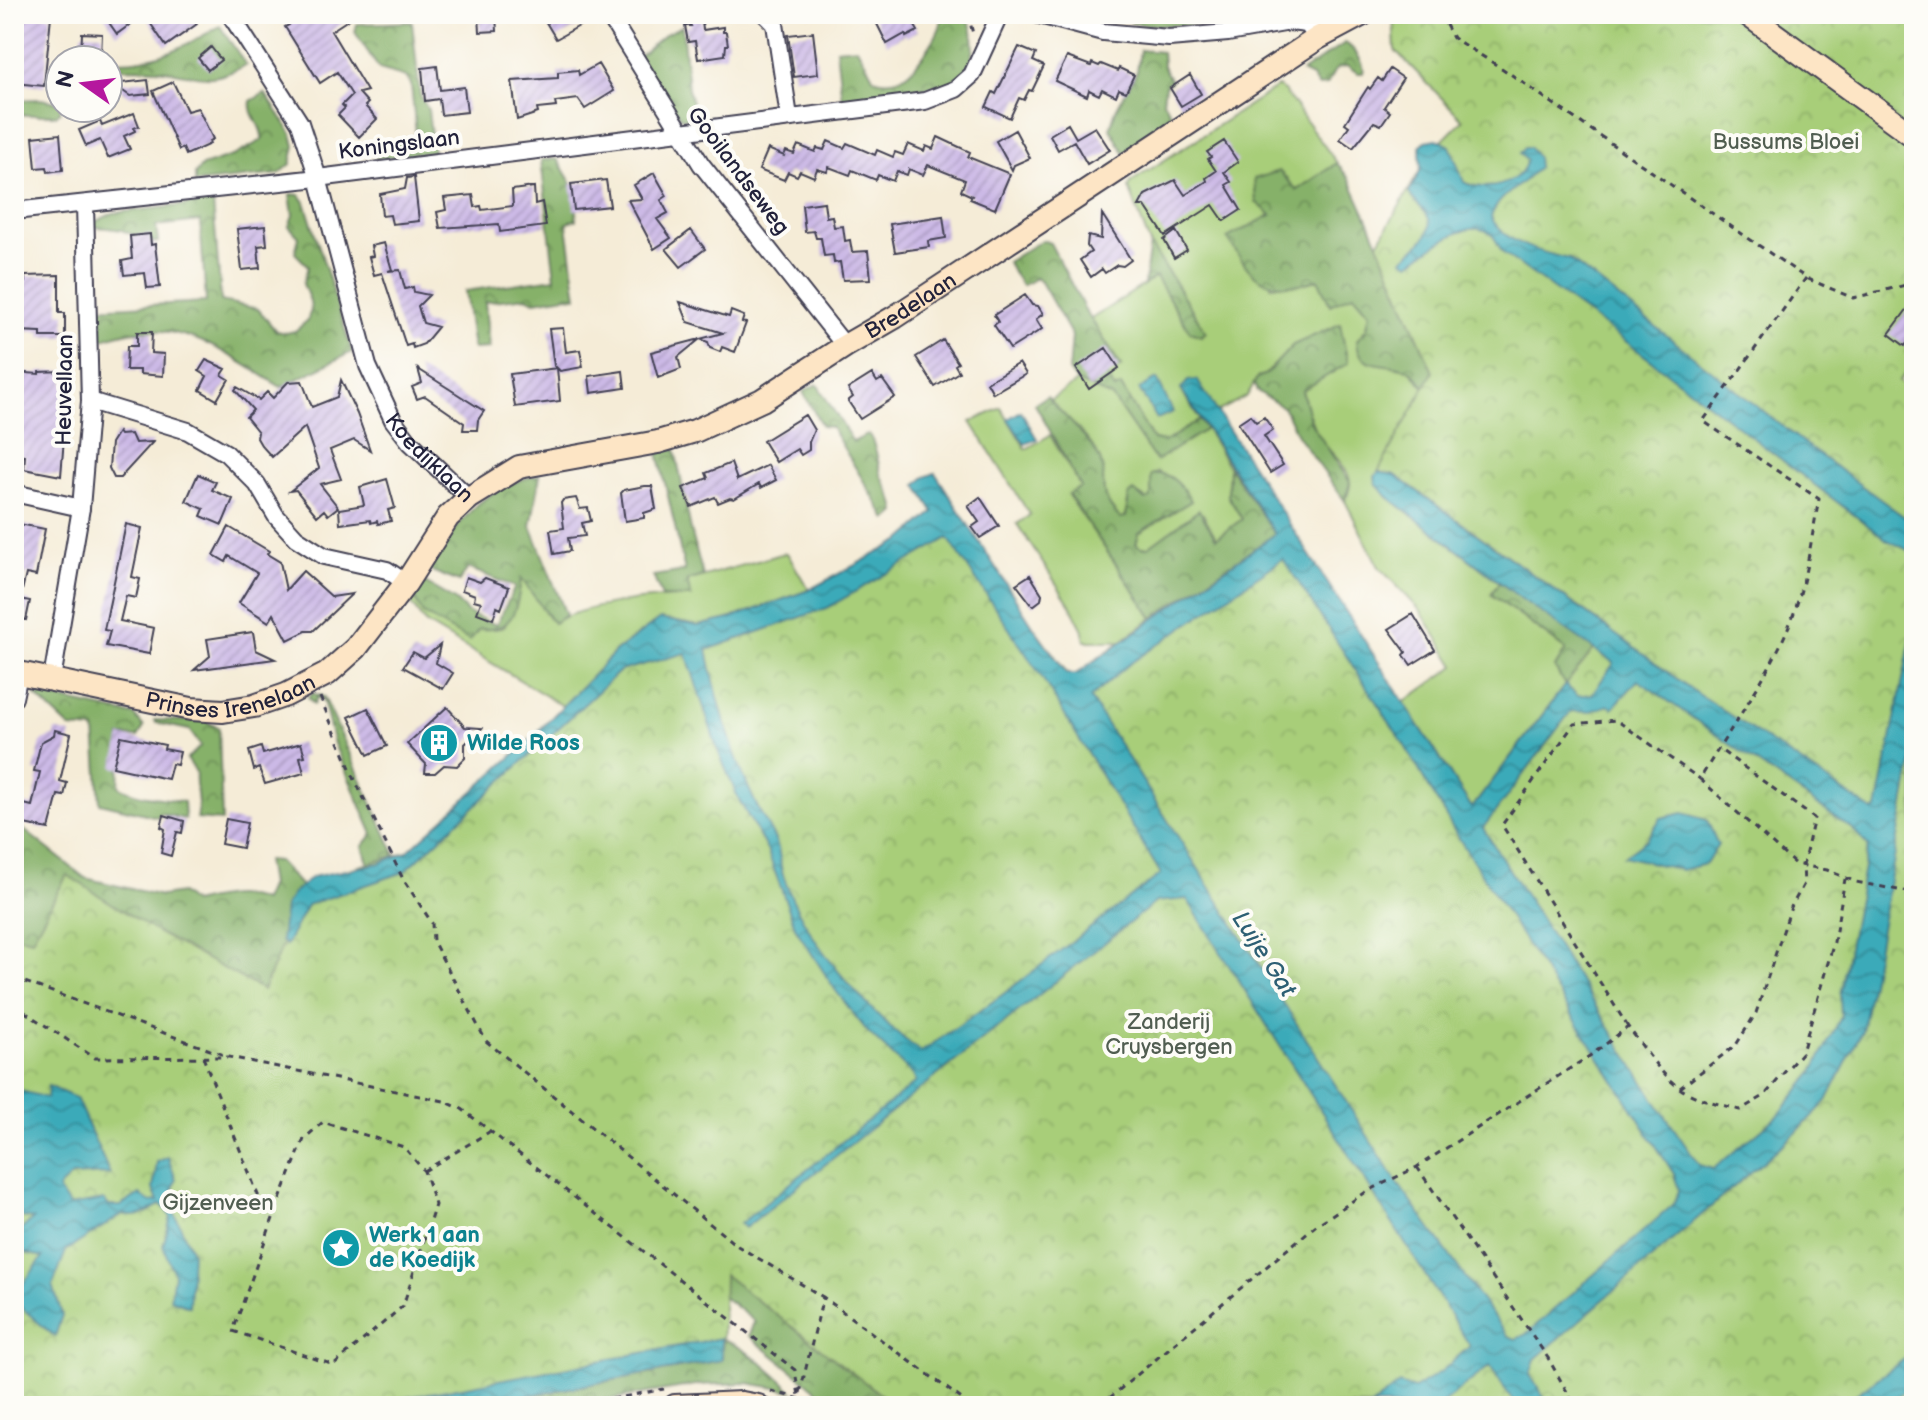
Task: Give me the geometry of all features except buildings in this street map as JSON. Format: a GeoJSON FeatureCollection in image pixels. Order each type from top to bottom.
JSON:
{"type":"FeatureCollection","features":[{"type":"Feature","properties":{"kind":"main road","name":"Bredelaan"},"geometry":{"type":"LineString","coordinates":[[469,498],[519,467],[658,442],[695,431],[762,400],[895,317],[1318,38],[1363,14]]}},
{"type":"Feature","properties":{"kind":"main road"},"geometry":{"type":"LineString","coordinates":[[1747,14],[1914,136]]}},
{"type":"Feature","properties":{"kind":"main road","name":"Koedijklaan"},"geometry":{"type":"LineString","coordinates":[[406,583],[448,517],[469,498]]}},
{"type":"Feature","properties":{"kind":"main road","name":"Prinses Irenelaan"},"geometry":{"type":"LineString","coordinates":[[17,673],[191,709],[223,711],[254,706],[313,683],[356,648],[406,583]]}},
{"type":"Feature","properties":{"kind":"main road"},"geometry":{"type":"LineString","coordinates":[[675,1406],[742,1403],[758,1406]]}},
{"type":"Feature","properties":{"kind":"street","name":"Koedijklaan"},"geometry":{"type":"LineString","coordinates":[[230,14],[300,123],[318,178],[368,366],[393,420],[410,442],[469,498]]}},
{"type":"Feature","properties":{"kind":"street"},"geometry":{"type":"LineString","coordinates":[[765,14],[775,24],[789,117]]}},
{"type":"Feature","properties":{"kind":"street","name":"Koningslaan"},"geometry":{"type":"LineString","coordinates":[[14,211],[318,178],[925,101],[956,89],[972,75],[1000,14]]}},
{"type":"Feature","properties":{"kind":"street"},"geometry":{"type":"LineString","coordinates":[[1036,14],[1103,32],[1169,38],[1228,33],[1290,22],[1307,24],[1318,38]]}},
{"type":"Feature","properties":{"kind":"street","name":"Gooilandseweg"},"geometry":{"type":"LineString","coordinates":[[611,19],[701,164],[845,346]]}},
{"type":"Feature","properties":{"kind":"street","name":"Heuvellaan"},"geometry":{"type":"LineString","coordinates":[[52,679],[81,508],[90,401],[85,205]]}},
{"type":"Feature","properties":{"kind":"street"},"geometry":{"type":"LineString","coordinates":[[90,401],[188,431],[226,453],[257,484],[276,516],[296,538],[324,556],[387,570],[406,583]]}},
{"type":"Feature","properties":{"kind":"street"},"geometry":{"type":"LineString","coordinates":[[14,493],[81,508]]}},
{"type":"Feature","properties":{"kind":"street"},"geometry":{"type":"LineString","coordinates":[[14,698],[17,673]]}},
{"type":"Feature","properties":{"kind":"lane"},"geometry":{"type":"LineString","coordinates":[[611,19],[633,14]]}},
{"type":"Feature","properties":{"kind":"path"},"geometry":{"type":"LineString","coordinates":[[1440,14],[1453,38],[1503,69],[1806,278],[1853,298],[1914,283]]}},
{"type":"Feature","properties":{"kind":"path"},"geometry":{"type":"LineString","coordinates":[[1700,779],[1780,645],[1796,607],[1819,499],[1703,421],[1806,278]]}},
{"type":"Feature","properties":{"kind":"path"},"geometry":{"type":"LineString","coordinates":[[313,683],[355,780],[403,879],[432,923],[433,941],[486,1041],[736,1245],[823,1297],[971,1406]]}},
{"type":"Feature","properties":{"kind":"path"},"geometry":{"type":"LineString","coordinates":[[1845,879],[1834,942],[1802,1052],[1764,1096],[1740,1110],[1702,1099],[1680,1088],[1644,1049],[1502,825],[1574,724],[1616,720],[1700,779],[1795,864],[1827,870],[1856,882],[1914,893]]}},
{"type":"Feature","properties":{"kind":"path"},"geometry":{"type":"LineString","coordinates":[[1680,1088],[1736,1045],[1756,1013],[1791,907],[1804,884],[1803,865],[1814,818],[1718,748]]}},
{"type":"Feature","properties":{"kind":"path"},"geometry":{"type":"LineString","coordinates":[[14,978],[229,1057],[444,1101],[462,1109],[795,1370],[799,1396],[823,1297]]}},
{"type":"Feature","properties":{"kind":"path"},"geometry":{"type":"LineString","coordinates":[[14,1005],[95,1058],[229,1057]]}},
{"type":"Feature","properties":{"kind":"path"},"geometry":{"type":"LineString","coordinates":[[1100,1406],[1315,1226],[1366,1192],[1417,1167],[1594,1053],[1628,1027]]}},
{"type":"Feature","properties":{"kind":"path"},"geometry":{"type":"LineString","coordinates":[[203,1057],[260,1200],[277,1207]]}},
{"type":"Feature","properties":{"kind":"path"},"geometry":{"type":"LineString","coordinates":[[323,1122],[404,1147],[424,1171],[435,1205],[403,1306],[334,1365],[233,1331],[277,1207],[304,1139],[323,1122]]}},
{"type":"Feature","properties":{"kind":"path"},"geometry":{"type":"LineString","coordinates":[[424,1171],[490,1132]]}},
{"type":"Feature","properties":{"kind":"path"},"geometry":{"type":"LineString","coordinates":[[1417,1167],[1548,1358],[1575,1406]]}},
{"type":"Feature","properties":{"kind":"green space"},"geometry":{"type":"Polygon","coordinates":[[[941,14],[967,14],[971,25],[973,54],[965,71],[957,78],[947,84],[842,100],[836,49],[857,47],[874,78],[898,79],[930,46],[939,28],[941,14]]]}},
{"type":"Feature","properties":{"kind":"green space"},"geometry":{"type":"Polygon","coordinates":[[[1132,14],[1272,14],[1166,26],[1131,23],[1132,14]]]}},
{"type":"Feature","properties":{"kind":"green space","name":"Zanderij Cruysbergen"},"geometry":{"type":"Polygon","coordinates":[[[1393,14],[1914,14],[1914,362],[1899,381],[1914,392],[1914,1406],[896,1406],[724,1275],[722,1360],[471,1406],[14,1406],[14,935],[32,939],[67,875],[158,933],[263,990],[304,894],[339,872],[407,852],[530,740],[616,651],[660,619],[698,626],[729,619],[809,590],[902,540],[934,512],[917,485],[925,477],[935,473],[1033,626],[1068,674],[1076,674],[1290,525],[1472,808],[1610,630],[1395,475],[1378,472],[1433,372],[1378,243],[1421,169],[1420,146],[1426,141],[1442,141],[1463,120],[1395,50],[1393,14]]]}},
{"type":"Feature","properties":{"kind":"green space"},"geometry":{"type":"Polygon","coordinates":[[[412,22],[420,95],[428,110],[433,152],[375,159],[387,145],[416,135],[411,84],[406,77],[379,69],[355,32],[357,24],[412,22]]]}},
{"type":"Feature","properties":{"kind":"green space"},"geometry":{"type":"Polygon","coordinates":[[[220,26],[246,65],[214,77],[159,69],[124,68],[124,61],[157,56],[182,47],[220,26]]]}},
{"type":"Feature","properties":{"kind":"green space"},"geometry":{"type":"Polygon","coordinates":[[[682,26],[688,89],[697,119],[681,118],[638,57],[665,34],[682,26]]]}},
{"type":"Feature","properties":{"kind":"green space"},"geometry":{"type":"Polygon","coordinates":[[[1345,43],[1358,56],[1363,73],[1347,66],[1338,68],[1327,85],[1318,86],[1312,77],[1302,72],[1345,43]]]}},
{"type":"Feature","properties":{"kind":"green space"},"geometry":{"type":"Polygon","coordinates":[[[1140,50],[1162,52],[1163,66],[1171,81],[1165,86],[1163,101],[1178,124],[1126,156],[1110,128],[1137,71],[1140,50]]]}},
{"type":"Feature","properties":{"kind":"green space"},"geometry":{"type":"Polygon","coordinates":[[[1277,87],[1284,91],[1337,163],[1297,190],[1271,215],[1271,286],[1318,279],[1354,294],[1370,312],[1367,328],[1357,340],[1411,371],[1433,397],[1433,372],[1378,243],[1459,396],[1388,497],[1499,582],[1492,595],[1566,650],[1555,668],[1565,685],[1472,809],[1403,703],[1455,666],[1420,610],[1379,567],[1345,501],[1350,487],[1349,476],[1320,439],[1305,403],[1302,390],[1340,325],[1293,345],[1266,374],[1257,378],[1247,396],[1217,412],[1197,381],[1181,390],[1200,420],[1164,442],[1153,440],[1121,387],[1114,389],[1107,374],[1121,366],[1091,319],[1156,277],[1190,332],[1206,332],[1150,244],[1129,188],[1131,182],[1277,87]]]}},
{"type":"Feature","properties":{"kind":"green space"},"geometry":{"type":"Polygon","coordinates":[[[265,93],[292,134],[295,146],[291,164],[279,174],[195,183],[195,174],[202,166],[235,155],[262,140],[251,101],[265,93]]]}},
{"type":"Feature","properties":{"kind":"green space"},"geometry":{"type":"Polygon","coordinates":[[[14,100],[44,100],[44,115],[14,115],[14,100]]]}},
{"type":"Feature","properties":{"kind":"green space"},"geometry":{"type":"Polygon","coordinates":[[[557,159],[578,194],[576,220],[567,225],[577,297],[535,301],[526,297],[485,302],[489,348],[473,349],[465,291],[555,278],[541,160],[557,159]]]}},
{"type":"Feature","properties":{"kind":"green space"},"geometry":{"type":"Polygon","coordinates":[[[1337,163],[1350,180],[1433,372],[1432,397],[1412,372],[1363,358],[1357,340],[1367,328],[1370,313],[1354,294],[1330,305],[1318,279],[1295,285],[1265,281],[1251,272],[1227,238],[1271,215],[1256,202],[1254,179],[1279,171],[1297,190],[1337,163]]]}},
{"type":"Feature","properties":{"kind":"green space"},"geometry":{"type":"Polygon","coordinates":[[[290,194],[300,195],[305,202],[352,352],[281,387],[231,356],[177,333],[137,331],[94,341],[93,308],[206,302],[200,221],[156,226],[158,242],[141,243],[126,232],[94,227],[95,222],[113,213],[213,202],[221,301],[258,309],[276,331],[295,331],[307,321],[311,310],[303,284],[308,266],[295,253],[299,237],[289,226],[293,215],[290,194]]]}},
{"type":"Feature","properties":{"kind":"green space"},"geometry":{"type":"Polygon","coordinates":[[[1042,240],[1050,243],[1085,310],[1121,367],[1107,374],[1114,389],[1121,386],[1153,440],[1164,442],[1200,420],[1206,429],[1156,461],[1112,397],[1077,382],[1069,371],[1072,336],[1041,282],[1036,278],[1022,286],[1007,262],[1042,240]]]}},
{"type":"Feature","properties":{"kind":"green space"},"geometry":{"type":"Polygon","coordinates":[[[1150,244],[1206,332],[1201,336],[1190,332],[1156,277],[1144,284],[1150,244]]]}},
{"type":"Feature","properties":{"kind":"green space"},"geometry":{"type":"Polygon","coordinates":[[[1340,324],[1348,363],[1302,391],[1311,423],[1350,482],[1345,501],[1297,435],[1284,408],[1257,391],[1254,384],[1293,345],[1340,324]]]}},
{"type":"Feature","properties":{"kind":"green space"},"geometry":{"type":"Polygon","coordinates":[[[1077,382],[1112,397],[1156,461],[1206,429],[1229,467],[1228,496],[1243,519],[1216,538],[1203,514],[1148,547],[1136,544],[1139,533],[1191,501],[1186,493],[1158,472],[1152,475],[1149,501],[1134,492],[1129,495],[1125,518],[1120,518],[1106,500],[1097,454],[1050,400],[1077,382]]]}},
{"type":"Feature","properties":{"kind":"green space"},"geometry":{"type":"Polygon","coordinates":[[[817,384],[853,442],[869,434],[872,439],[896,512],[887,520],[831,427],[822,426],[803,392],[817,384]]]}},
{"type":"Feature","properties":{"kind":"green space"},"geometry":{"type":"Polygon","coordinates":[[[1047,396],[1097,454],[1103,470],[1106,499],[1120,518],[1126,517],[1129,495],[1134,491],[1145,500],[1151,498],[1151,475],[1169,477],[1180,485],[1191,501],[1139,533],[1136,544],[1148,547],[1199,510],[1216,538],[1242,519],[1228,496],[1229,467],[1275,534],[1153,618],[1068,494],[1081,487],[1035,404],[1047,396]]]}},
{"type":"Feature","properties":{"kind":"green space"},"geometry":{"type":"Polygon","coordinates":[[[1001,408],[1026,449],[1050,435],[1081,488],[1068,495],[1153,618],[1121,641],[1085,641],[1069,603],[1017,524],[1030,515],[971,422],[1001,408]]]}},
{"type":"Feature","properties":{"kind":"green space"},"geometry":{"type":"Polygon","coordinates":[[[675,449],[703,576],[687,581],[691,597],[662,597],[653,576],[685,571],[658,452],[675,449]]]}},
{"type":"Feature","properties":{"kind":"green space"},"geometry":{"type":"Polygon","coordinates":[[[540,475],[531,526],[566,615],[553,623],[521,578],[512,616],[500,627],[479,629],[470,641],[423,614],[414,597],[425,583],[456,601],[468,613],[496,625],[515,587],[468,568],[459,582],[429,570],[461,522],[487,497],[502,487],[540,475]]]}},
{"type":"Feature","properties":{"kind":"green space"},"geometry":{"type":"Polygon","coordinates":[[[787,553],[809,590],[729,619],[698,626],[660,619],[616,651],[563,706],[425,623],[411,604],[414,597],[423,614],[464,626],[484,629],[504,627],[519,592],[521,577],[553,623],[600,606],[690,597],[687,581],[787,553]]]}},
{"type":"Feature","properties":{"kind":"green space"},"geometry":{"type":"Polygon","coordinates":[[[1499,582],[1614,663],[1578,696],[1565,685],[1555,668],[1566,650],[1491,594],[1499,582]]]}},
{"type":"Feature","properties":{"kind":"green space"},"geometry":{"type":"Polygon","coordinates":[[[312,693],[324,697],[396,856],[369,866],[363,846],[373,834],[334,744],[323,700],[317,697],[314,704],[308,698],[312,693]]]}},
{"type":"Feature","properties":{"kind":"green space"},"geometry":{"type":"Polygon","coordinates":[[[36,696],[134,715],[144,727],[138,737],[121,736],[119,786],[143,795],[184,802],[185,819],[160,813],[158,817],[100,803],[95,730],[70,728],[36,696]]]}},
{"type":"Feature","properties":{"kind":"green space"},"geometry":{"type":"Polygon","coordinates":[[[155,720],[206,721],[219,728],[222,821],[197,819],[196,772],[187,759],[201,746],[189,730],[156,723],[155,720]]]}},
{"type":"Feature","properties":{"kind":"green space"},"geometry":{"type":"Polygon","coordinates":[[[14,822],[85,878],[161,896],[181,893],[192,903],[236,896],[263,901],[270,885],[266,860],[278,861],[301,886],[293,893],[919,1406],[834,1404],[749,1336],[754,1321],[523,1139],[14,954],[14,822]]]}},
{"type":"Feature","properties":{"kind":"green space"},"geometry":{"type":"Polygon","coordinates":[[[721,1338],[768,1368],[793,1391],[747,1383],[696,1385],[569,1406],[499,1406],[498,1401],[722,1360],[721,1338]]]}},
{"type":"Feature","properties":{"kind":"water"},"geometry":{"type":"Polygon","coordinates":[[[1437,139],[1450,146],[1464,182],[1481,187],[1500,185],[1517,176],[1527,160],[1520,153],[1529,147],[1537,157],[1538,167],[1495,209],[1491,217],[1497,226],[1524,246],[1569,259],[1814,451],[1914,524],[1914,553],[1887,540],[1632,346],[1502,252],[1493,237],[1483,230],[1462,231],[1410,263],[1403,259],[1420,244],[1430,226],[1425,212],[1409,193],[1421,169],[1420,146],[1437,139]]]}},
{"type":"Feature","properties":{"kind":"water"},"geometry":{"type":"Polygon","coordinates":[[[1157,379],[1173,412],[1157,419],[1139,389],[1157,379]]]}},
{"type":"Feature","properties":{"kind":"water"},"geometry":{"type":"Polygon","coordinates":[[[1197,380],[1472,808],[1565,685],[1578,696],[1592,694],[1614,663],[1527,603],[1388,497],[1376,484],[1378,472],[1395,475],[1691,689],[1873,811],[1877,809],[1914,624],[1914,752],[1862,1031],[1827,1101],[1795,1134],[1535,1359],[1530,1375],[1549,1406],[1516,1406],[1490,1366],[1439,1406],[1371,1406],[1399,1384],[1414,1389],[1443,1370],[1470,1346],[1187,899],[1156,902],[745,1228],[740,1224],[916,1082],[913,1075],[867,1031],[836,991],[796,929],[767,850],[739,800],[718,751],[686,653],[620,671],[404,872],[307,905],[286,945],[281,941],[285,906],[293,893],[312,877],[380,863],[407,852],[530,740],[616,651],[660,619],[698,626],[729,619],[809,590],[902,540],[934,512],[917,485],[935,473],[1033,626],[1067,674],[1076,674],[1275,534],[1181,389],[1188,381],[1197,380]],[[948,538],[827,608],[707,650],[733,747],[755,802],[777,844],[783,875],[793,900],[822,949],[859,996],[921,1052],[1002,995],[1161,874],[1041,676],[948,538]],[[1283,559],[1128,665],[1090,698],[1397,1182],[1508,1336],[1516,1339],[1525,1335],[1674,1204],[1679,1190],[1674,1174],[1456,834],[1405,746],[1283,559]],[[1638,680],[1613,708],[1609,705],[1588,712],[1571,711],[1483,828],[1662,1111],[1699,1165],[1713,1169],[1778,1116],[1812,1074],[1841,1017],[1840,995],[1868,846],[1852,829],[1638,680]]]}},
{"type":"Feature","properties":{"kind":"water"},"geometry":{"type":"Polygon","coordinates":[[[1021,411],[1037,439],[1025,444],[1008,419],[1021,411]]]}},
{"type":"Feature","properties":{"kind":"water"},"geometry":{"type":"Polygon","coordinates":[[[1683,813],[1707,820],[1718,845],[1706,864],[1681,870],[1624,856],[1646,840],[1661,818],[1683,813]]]}},
{"type":"Feature","properties":{"kind":"water"},"geometry":{"type":"Polygon","coordinates":[[[48,1086],[76,1098],[110,1174],[72,1176],[58,1189],[69,1206],[104,1200],[109,1206],[120,1206],[140,1194],[149,1202],[158,1201],[153,1189],[157,1162],[168,1157],[176,1180],[169,1201],[192,1252],[189,1306],[170,1299],[174,1274],[163,1246],[171,1217],[161,1204],[138,1216],[123,1214],[66,1251],[53,1285],[62,1315],[55,1337],[14,1301],[14,1296],[43,1257],[15,1251],[14,1254],[14,1236],[33,1219],[14,1216],[14,1089],[47,1098],[48,1086]]]}},
{"type":"Feature","properties":{"kind":"water"},"geometry":{"type":"Polygon","coordinates":[[[721,1338],[722,1360],[471,1406],[362,1406],[721,1338]]]}},
{"type":"Feature","properties":{"kind":"water"},"geometry":{"type":"Polygon","coordinates":[[[1914,1352],[1914,1385],[1881,1406],[1840,1406],[1914,1352]]]}},
{"type":"Feature","properties":{"kind":"place","name":"Wilde Roos"},"geometry":{"type":"Point","coordinates":[439,743]}},
{"type":"Feature","properties":{"kind":"place","name":"Werk 1 aan de Koedijk"},"geometry":{"type":"Point","coordinates":[341,1248]}},
{"type":"Feature","properties":{"kind":"park label","name":"Bussums Bloei"},"geometry":{"type":"Point","coordinates":[1786,142]}},
{"type":"Feature","properties":{"kind":"park label","name":"Gijzenveen"},"geometry":{"type":"Point","coordinates":[218,1203]}},
{"type":"Feature","properties":{"kind":"water label","name":"Luije Gat"},"geometry":{"type":"Point","coordinates":[1264,954]}}]}
